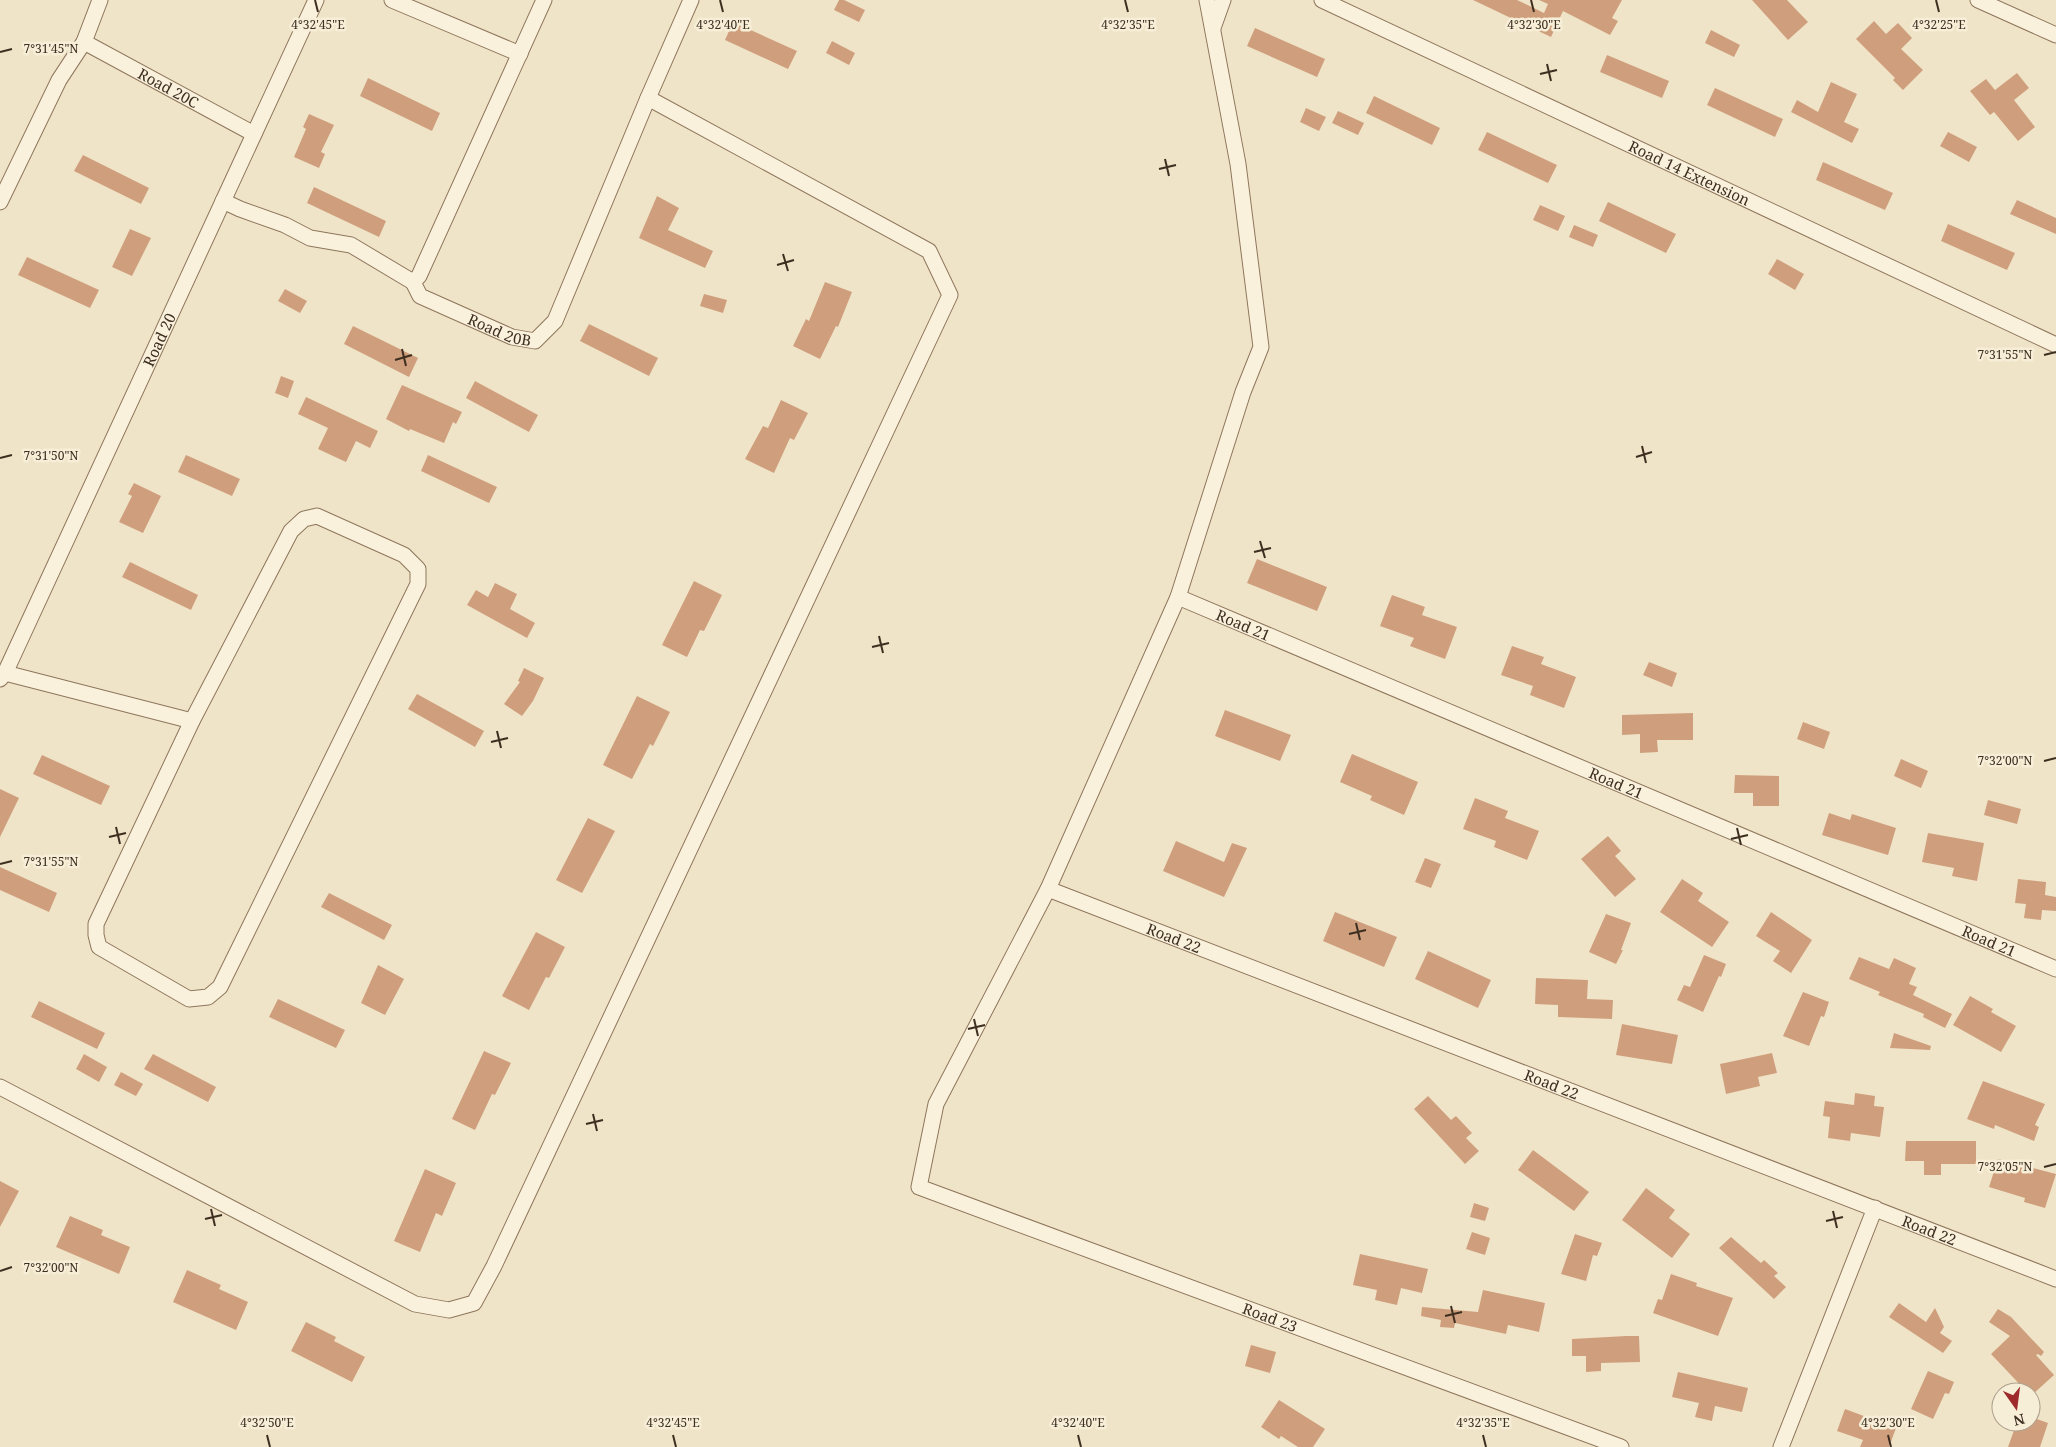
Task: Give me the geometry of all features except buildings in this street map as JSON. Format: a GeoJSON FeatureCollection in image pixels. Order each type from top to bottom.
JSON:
{"type":"FeatureCollection","features":[{"type":"Feature","properties":{"kind":"street"},"geometry":{"type":"LineString","coordinates":[[0,202],[59,80],[84,42],[100,0]]}},
{"type":"Feature","properties":{"kind":"street","name":"Road 20"},"geometry":{"type":"LineString","coordinates":[[2,676],[316,0]]}},
{"type":"Feature","properties":{"kind":"street"},"geometry":{"type":"LineString","coordinates":[[392,0],[520,54]]}},
{"type":"Feature","properties":{"kind":"street"},"geometry":{"type":"LineString","coordinates":[[223,201],[285,225],[310,238],[351,245],[413,282],[419,276],[544,0]]}},
{"type":"Feature","properties":{"kind":"street","name":"Road 20B"},"geometry":{"type":"LineString","coordinates":[[413,282],[420,296],[512,337],[535,341],[555,321],[691,0]]}},
{"type":"Feature","properties":{"kind":"street"},"geometry":{"type":"LineString","coordinates":[[1048,889],[1178,597],[1243,392],[1261,347],[1238,164],[1207,0]]}},
{"type":"Feature","properties":{"kind":"street"},"geometry":{"type":"LineString","coordinates":[[1213,28],[1223,0]]}},
{"type":"Feature","properties":{"kind":"street","name":"Road 14 Extension"},"geometry":{"type":"LineString","coordinates":[[1322,0],[2056,345]]}},
{"type":"Feature","properties":{"kind":"street"},"geometry":{"type":"LineString","coordinates":[[1978,0],[2056,35]]}},
{"type":"Feature","properties":{"kind":"street","name":"Road 20C"},"geometry":{"type":"LineString","coordinates":[[84,42],[254,134]]}},
{"type":"Feature","properties":{"kind":"street"},"geometry":{"type":"LineString","coordinates":[[0,1088],[415,1304],[449,1310],[474,1303],[494,1266],[950,295],[929,251],[648,98]]}},
{"type":"Feature","properties":{"kind":"street"},"geometry":{"type":"LineString","coordinates":[[317,516],[404,555],[418,569],[418,584],[220,986],[208,997],[189,999],[99,947],[96,936],[96,924],[192,721],[291,531],[304,520],[317,516]]}},
{"type":"Feature","properties":{"kind":"street","name":"Road 21"},"geometry":{"type":"LineString","coordinates":[[1178,597],[2056,969]]}},
{"type":"Feature","properties":{"kind":"street"},"geometry":{"type":"LineString","coordinates":[[2,676],[192,721]]}},
{"type":"Feature","properties":{"kind":"street","name":"Road 23"},"geometry":{"type":"LineString","coordinates":[[1048,889],[936,1104],[918,1187],[1621,1447]]}},
{"type":"Feature","properties":{"kind":"street","name":"Road 22"},"geometry":{"type":"LineString","coordinates":[[1048,889],[2056,1279]]}},
{"type":"Feature","properties":{"kind":"street"},"geometry":{"type":"LineString","coordinates":[[1781,1447],[1875,1208]]}}]}
